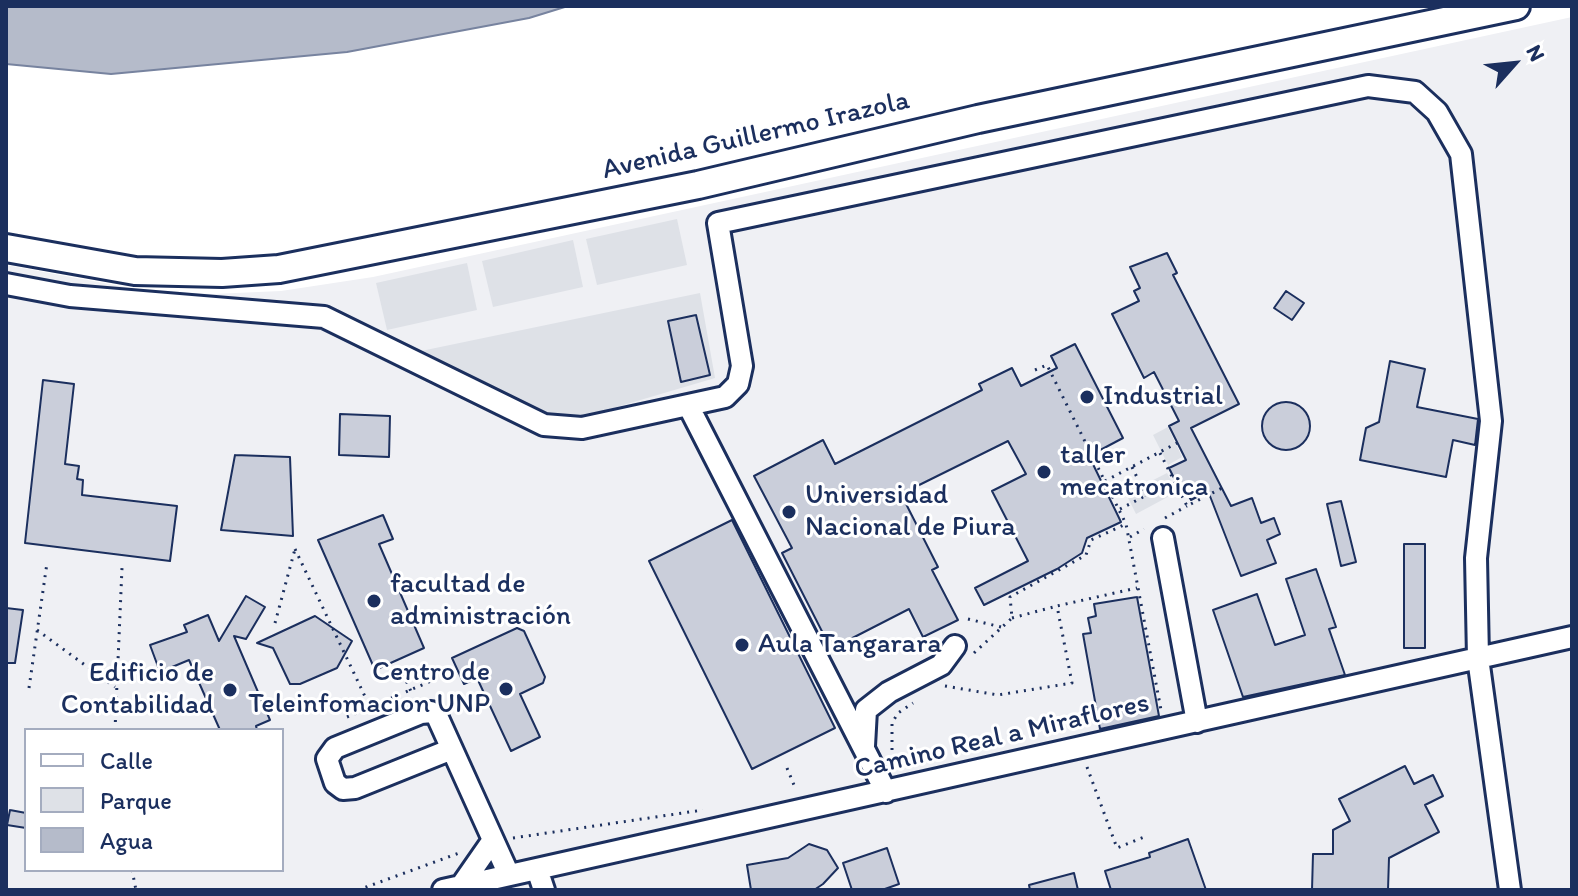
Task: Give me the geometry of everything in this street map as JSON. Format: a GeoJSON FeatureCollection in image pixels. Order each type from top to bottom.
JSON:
{"type":"FeatureCollection","features":[{"type":"Feature","properties":{"kind":"main road","name":"Avenida Guillermo Irazola"},"geometry":{"type":"LineString","coordinates":[[6,248],[135,271],[222,273],[279,269],[698,185],[978,119],[1516,6]]}},
{"type":"Feature","properties":{"kind":"lane"},"geometry":{"type":"LineString","coordinates":[[6,284],[70,296],[324,317],[544,425],[582,428],[725,397],[738,384],[742,366],[718,223],[1368,86],[1415,92],[1437,112],[1461,154],[1491,421],[1476,558],[1478,658],[1510,890]]}},
{"type":"Feature","properties":{"kind":"lane"},"geometry":{"type":"LineString","coordinates":[[689,407],[886,792]]}},
{"type":"Feature","properties":{"kind":"lane"},"geometry":{"type":"LineString","coordinates":[[1163,538],[1197,722]]}},
{"type":"Feature","properties":{"kind":"lane","name":"Camino Real a Miraflores"},"geometry":{"type":"LineString","coordinates":[[452,888],[1572,637]]}},
{"type":"Feature","properties":{"kind":"lane"},"geometry":{"type":"LineString","coordinates":[[864,750],[866,710],[889,692],[963,651]]}},
{"type":"Feature","properties":{"kind":"lane"},"geometry":{"type":"LineString","coordinates":[[452,749],[355,788],[343,789],[335,783],[327,759],[335,748],[421,713],[431,712],[437,716],[452,749],[493,840],[509,875]]}},
{"type":"Feature","properties":{"kind":"lane"},"geometry":{"type":"LineString","coordinates":[[452,888],[493,840]]}},
{"type":"Feature","properties":{"kind":"lane"},"geometry":{"type":"LineString","coordinates":[[537,869],[544,890]]}},
{"type":"Feature","properties":{"kind":"path"},"geometry":{"type":"LineString","coordinates":[[1035,370],[1047,365],[1126,524],[1163,724]]}},
{"type":"Feature","properties":{"kind":"path"},"geometry":{"type":"LineString","coordinates":[[1105,481],[1177,443]]}},
{"type":"Feature","properties":{"kind":"path"},"geometry":{"type":"LineString","coordinates":[[1160,453],[1187,506],[1222,488]]}},
{"type":"Feature","properties":{"kind":"path"},"geometry":{"type":"LineString","coordinates":[[1083,461],[1093,456]]}},
{"type":"Feature","properties":{"kind":"path"},"geometry":{"type":"LineString","coordinates":[[1132,467],[1146,496]]}},
{"type":"Feature","properties":{"kind":"path"},"geometry":{"type":"LineString","coordinates":[[1119,510],[1174,481]]}},
{"type":"Feature","properties":{"kind":"path"},"geometry":{"type":"LineString","coordinates":[[1012,618],[1010,597],[1086,555],[1091,540],[1126,524]]}},
{"type":"Feature","properties":{"kind":"path"},"geometry":{"type":"LineString","coordinates":[[275,623],[295,549],[370,707]]}},
{"type":"Feature","properties":{"kind":"path"},"geometry":{"type":"LineString","coordinates":[[29,688],[47,563]]}},
{"type":"Feature","properties":{"kind":"path"},"geometry":{"type":"LineString","coordinates":[[115,728],[122,568]]}},
{"type":"Feature","properties":{"kind":"path"},"geometry":{"type":"LineString","coordinates":[[963,651],[1012,618],[1138,588]]}},
{"type":"Feature","properties":{"kind":"path"},"geometry":{"type":"LineString","coordinates":[[951,676],[941,685],[998,695],[1072,683],[1057,606]]}},
{"type":"Feature","properties":{"kind":"path"},"geometry":{"type":"LineString","coordinates":[[968,619],[1001,627]]}},
{"type":"Feature","properties":{"kind":"path"},"geometry":{"type":"LineString","coordinates":[[37,630],[117,688]]}},
{"type":"Feature","properties":{"kind":"path"},"geometry":{"type":"LineString","coordinates":[[400,667],[421,713]]}},
{"type":"Feature","properties":{"kind":"path"},"geometry":{"type":"LineString","coordinates":[[347,717],[443,676]]}},
{"type":"Feature","properties":{"kind":"path"},"geometry":{"type":"LineString","coordinates":[[892,761],[892,723],[898,713],[918,699]]}},
{"type":"Feature","properties":{"kind":"path"},"geometry":{"type":"LineString","coordinates":[[1080,748],[1117,848],[1144,837]]}},
{"type":"Feature","properties":{"kind":"path"},"geometry":{"type":"LineString","coordinates":[[787,768],[799,796]]}},
{"type":"Feature","properties":{"kind":"path"},"geometry":{"type":"LineString","coordinates":[[358,890],[493,840],[707,810]]}},
{"type":"Feature","properties":{"kind":"shaded area","name":"Universidad Nacional de Piura"},"geometry":{"type":"Polygon","coordinates":[[[1572,17],[1572,890],[6,890],[6,265],[147,291],[213,294],[281,291],[373,277],[1572,17]]]}},
{"type":"Feature","properties":{"kind":"green space"},"geometry":{"type":"Polygon","coordinates":[[[677,219],[687,265],[597,285],[586,239],[677,219]]]}},
{"type":"Feature","properties":{"kind":"green space"},"geometry":{"type":"Polygon","coordinates":[[[573,240],[583,287],[493,307],[482,261],[573,240]]]}},
{"type":"Feature","properties":{"kind":"green space"},"geometry":{"type":"Polygon","coordinates":[[[467,263],[477,310],[387,330],[376,283],[467,263]]]}},
{"type":"Feature","properties":{"kind":"green space"},"geometry":{"type":"Polygon","coordinates":[[[700,293],[715,378],[593,414],[564,416],[536,412],[512,403],[421,351],[700,293]]]}},
{"type":"Feature","properties":{"kind":"green space"},"geometry":{"type":"Polygon","coordinates":[[[1168,427],[1182,457],[1168,465],[1153,435],[1168,427]]]}},
{"type":"Feature","properties":{"kind":"green space"},"geometry":{"type":"Polygon","coordinates":[[[1167,473],[1177,492],[1136,514],[1126,494],[1167,473]]]}},
{"type":"Feature","properties":{"kind":"water"},"geometry":{"type":"Polygon","coordinates":[[[6,6],[568,6],[529,18],[347,52],[111,74],[6,64],[6,6]]]}},
{"type":"Feature","properties":{"kind":"building"},"geometry":{"type":"Polygon","coordinates":[[[1167,253],[1177,273],[1173,275],[1239,404],[1191,428],[1231,506],[1252,498],[1261,523],[1274,518],[1280,534],[1267,540],[1276,563],[1241,576],[1208,491],[1191,500],[1184,488],[1180,490],[1169,468],[1186,460],[1169,426],[1179,421],[1154,372],[1144,378],[1112,314],[1139,301],[1134,291],[1140,288],[1130,267],[1167,253]]]}},
{"type":"Feature","properties":{"kind":"building"},"geometry":{"type":"Polygon","coordinates":[[[1286,291],[1304,303],[1292,320],[1274,308],[1286,291]]]}},
{"type":"Feature","properties":{"kind":"building"},"geometry":{"type":"Polygon","coordinates":[[[696,315],[710,375],[681,382],[668,321],[696,315]]]}},
{"type":"Feature","properties":{"kind":"building"},"geometry":{"type":"Polygon","coordinates":[[[1075,344],[1123,438],[1089,456],[1121,522],[1087,538],[1082,553],[1057,569],[984,605],[975,588],[1028,561],[992,491],[1026,474],[1008,441],[901,494],[938,567],[932,570],[958,620],[923,637],[909,609],[831,649],[782,553],[792,548],[754,476],[823,440],[835,464],[982,390],[979,384],[1012,368],[1021,386],[1057,368],[1051,356],[1075,344]]]}},
{"type":"Feature","properties":{"kind":"building"},"geometry":{"type":"Polygon","coordinates":[[[1390,361],[1425,369],[1417,407],[1478,419],[1475,445],[1453,440],[1446,477],[1360,460],[1366,428],[1379,422],[1390,361]]]}},
{"type":"Feature","properties":{"kind":"building"},"geometry":{"type":"Polygon","coordinates":[[[43,380],[74,384],[65,464],[79,466],[77,479],[83,480],[82,495],[177,506],[170,561],[25,543],[43,380]]]}},
{"type":"Feature","properties":{"kind":"building"},"geometry":{"type":"Polygon","coordinates":[[[1286,402],[1303,409],[1310,426],[1303,443],[1286,450],[1269,443],[1262,426],[1269,409],[1286,402]]]}},
{"type":"Feature","properties":{"kind":"building"},"geometry":{"type":"Polygon","coordinates":[[[340,414],[390,416],[389,457],[339,455],[340,414]]]}},
{"type":"Feature","properties":{"kind":"building"},"geometry":{"type":"Polygon","coordinates":[[[235,455],[290,457],[293,536],[221,530],[235,455]]]}},
{"type":"Feature","properties":{"kind":"building"},"geometry":{"type":"Polygon","coordinates":[[[1341,501],[1356,562],[1341,566],[1327,504],[1341,501]]]}},
{"type":"Feature","properties":{"kind":"building","name":"facultad de administración"},"geometry":{"type":"Polygon","coordinates":[[[383,515],[393,539],[379,544],[424,648],[375,670],[318,540],[383,515]]]}},
{"type":"Feature","properties":{"kind":"building","name":"Aula Tangarara"},"geometry":{"type":"Polygon","coordinates":[[[732,520],[835,728],[752,769],[649,561],[732,520]]]}},
{"type":"Feature","properties":{"kind":"building"},"geometry":{"type":"Polygon","coordinates":[[[1404,544],[1425,544],[1425,648],[1404,648],[1404,544]]]}},
{"type":"Feature","properties":{"kind":"building"},"geometry":{"type":"Polygon","coordinates":[[[1316,569],[1336,627],[1329,629],[1345,675],[1243,697],[1213,610],[1257,594],[1275,645],[1305,635],[1286,579],[1316,569]]]}},
{"type":"Feature","properties":{"kind":"building","name":"Edificio de Contabilidad"},"geometry":{"type":"Polygon","coordinates":[[[246,596],[265,607],[246,639],[234,636],[270,720],[256,728],[219,728],[189,660],[160,672],[150,645],[187,632],[184,625],[208,615],[219,641],[246,596]]]}},
{"type":"Feature","properties":{"kind":"building"},"geometry":{"type":"Polygon","coordinates":[[[1137,597],[1159,716],[1100,729],[1083,634],[1091,633],[1088,618],[1096,616],[1094,604],[1137,597]]]}},
{"type":"Feature","properties":{"kind":"building"},"geometry":{"type":"Polygon","coordinates":[[[6,608],[23,610],[15,663],[6,663],[6,608]]]}},
{"type":"Feature","properties":{"kind":"building"},"geometry":{"type":"Polygon","coordinates":[[[315,616],[352,641],[337,668],[300,684],[290,684],[273,648],[257,643],[315,616]]]}},
{"type":"Feature","properties":{"kind":"building","name":"Centro de Teleinfomacion UNP"},"geometry":{"type":"Polygon","coordinates":[[[517,628],[524,631],[545,677],[543,683],[520,694],[540,737],[511,751],[477,678],[464,684],[452,658],[517,628]]]}},
{"type":"Feature","properties":{"kind":"building"},"geometry":{"type":"Polygon","coordinates":[[[1405,766],[1414,784],[1433,775],[1443,796],[1425,805],[1439,832],[1389,858],[1388,890],[1312,890],[1313,854],[1333,854],[1333,830],[1350,821],[1339,799],[1405,766]]]}},
{"type":"Feature","properties":{"kind":"building"},"geometry":{"type":"Polygon","coordinates":[[[10,810],[24,813],[24,828],[7,825],[10,810]]]}},
{"type":"Feature","properties":{"kind":"building"},"geometry":{"type":"Polygon","coordinates":[[[1188,839],[1206,890],[1111,890],[1105,871],[1150,857],[1149,853],[1188,839]]]}},
{"type":"Feature","properties":{"kind":"building"},"geometry":{"type":"Polygon","coordinates":[[[809,844],[827,850],[838,868],[823,884],[814,890],[751,890],[747,865],[788,858],[809,844]]]}},
{"type":"Feature","properties":{"kind":"building"},"geometry":{"type":"Polygon","coordinates":[[[887,848],[899,884],[882,890],[852,890],[843,863],[887,848]]]}},
{"type":"Feature","properties":{"kind":"building"},"geometry":{"type":"Polygon","coordinates":[[[1074,873],[1078,890],[1030,890],[1029,885],[1074,873]]]}},
{"type":"Feature","properties":{"kind":"place","name":"Industrial"},"geometry":{"type":"Point","coordinates":[1087,397]}},
{"type":"Feature","properties":{"kind":"place","name":"taller mecatronica"},"geometry":{"type":"Point","coordinates":[1044,472]}},
{"type":"Feature","properties":{"kind":"place","name":"Universidad Nacional de Piura"},"geometry":{"type":"Point","coordinates":[789,512]}},
{"type":"Feature","properties":{"kind":"place","name":"facultad de administración"},"geometry":{"type":"Point","coordinates":[374,601]}},
{"type":"Feature","properties":{"kind":"place","name":"Aula Tangarara"},"geometry":{"type":"Point","coordinates":[742,645]}},
{"type":"Feature","properties":{"kind":"place","name":"Centro de Teleinfomacion UNP"},"geometry":{"type":"Point","coordinates":[506,689]}},
{"type":"Feature","properties":{"kind":"place","name":"Edificio de Contabilidad"},"geometry":{"type":"Point","coordinates":[230,690]}}]}
